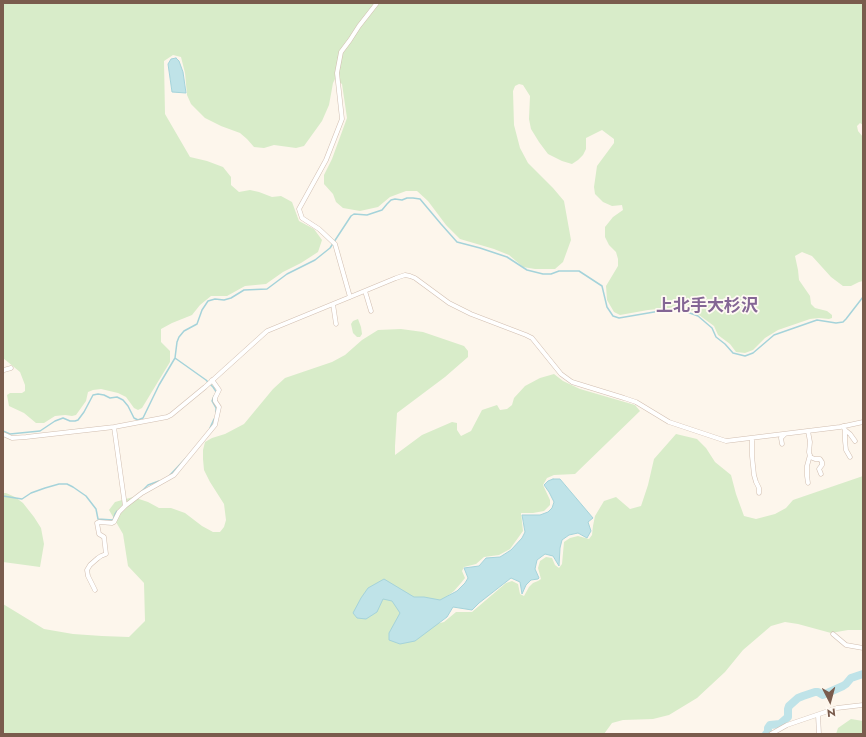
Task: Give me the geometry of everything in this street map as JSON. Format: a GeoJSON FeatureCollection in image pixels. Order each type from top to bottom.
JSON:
{"type":"FeatureCollection","features":[{"type":"Feature","properties":{"kind":"street"},"geometry":{"type":"LineString","coordinates":[[350,297],[333,242],[320,229],[302,218],[299,209],[326,160],[342,119],[337,73],[341,52],[377,3]]}},
{"type":"Feature","properties":{"kind":"street"},"geometry":{"type":"LineString","coordinates":[[3,434],[12,438],[26,437],[114,427],[167,417],[212,380],[267,331],[405,275],[410,276],[455,306],[471,314],[532,338],[561,374],[572,382],[636,402],[669,422],[726,441],[844,428],[863,423]]}},
{"type":"Feature","properties":{"kind":"street"},"geometry":{"type":"LineString","coordinates":[[365,291],[371,311]]}},
{"type":"Feature","properties":{"kind":"street"},"geometry":{"type":"LineString","coordinates":[[333,304],[336,324]]}},
{"type":"Feature","properties":{"kind":"street"},"geometry":{"type":"LineString","coordinates":[[3,371],[11,368]]}},
{"type":"Feature","properties":{"kind":"street"},"geometry":{"type":"LineString","coordinates":[[95,590],[88,576],[87,570],[98,558],[106,554],[104,537],[99,534],[97,522],[114,522],[119,512],[125,506],[142,493],[174,475],[215,425],[219,407],[215,401],[215,398],[219,390],[212,380]]}},
{"type":"Feature","properties":{"kind":"street"},"geometry":{"type":"LineString","coordinates":[[114,427],[125,506]]}},
{"type":"Feature","properties":{"kind":"street"},"geometry":{"type":"LineString","coordinates":[[844,428],[855,441]]}},
{"type":"Feature","properties":{"kind":"street"},"geometry":{"type":"LineString","coordinates":[[844,428],[846,450],[850,457]]}},
{"type":"Feature","properties":{"kind":"street"},"geometry":{"type":"LineString","coordinates":[[808,431],[810,442],[810,454],[807,466],[808,483]]}},
{"type":"Feature","properties":{"kind":"street"},"geometry":{"type":"LineString","coordinates":[[782,444],[781,438],[784,434]]}},
{"type":"Feature","properties":{"kind":"street"},"geometry":{"type":"LineString","coordinates":[[752,438],[754,475],[759,488],[759,493]]}},
{"type":"Feature","properties":{"kind":"street"},"geometry":{"type":"LineString","coordinates":[[810,454],[810,457],[820,459],[822,462],[819,469],[821,474]]}},
{"type":"Feature","properties":{"kind":"street"},"geometry":{"type":"LineString","coordinates":[[833,634],[846,645],[863,648]]}},
{"type":"Feature","properties":{"kind":"street"},"geometry":{"type":"LineString","coordinates":[[771,734],[787,725],[837,708],[863,705]]}},
{"type":"Feature","properties":{"kind":"street"},"geometry":{"type":"LineString","coordinates":[[818,715],[819,734]]}},
{"type":"Feature","properties":{"kind":"green space"},"geometry":{"type":"Polygon","coordinates":[[[3,3],[863,3],[863,125],[860,123],[857,126],[858,131],[863,137],[863,281],[851,286],[843,286],[831,277],[812,256],[802,252],[795,256],[799,280],[810,296],[811,304],[815,308],[827,311],[832,315],[832,318],[810,319],[778,330],[765,338],[753,350],[745,353],[736,352],[730,344],[718,335],[714,326],[687,308],[679,307],[648,310],[620,315],[614,312],[607,300],[606,286],[618,266],[618,259],[616,252],[609,245],[605,237],[605,227],[613,217],[623,210],[622,205],[612,206],[603,202],[595,194],[594,187],[597,166],[614,143],[614,139],[602,130],[586,138],[586,149],[583,155],[572,164],[548,154],[531,129],[529,119],[530,96],[523,85],[519,84],[515,86],[513,91],[514,125],[520,148],[528,163],[564,201],[571,240],[563,262],[555,269],[535,269],[523,267],[509,255],[460,239],[446,225],[428,201],[417,191],[406,191],[390,197],[378,207],[360,211],[343,208],[336,202],[333,194],[324,184],[324,175],[332,159],[347,118],[342,84],[335,79],[329,105],[322,121],[304,146],[296,148],[274,145],[264,148],[254,147],[240,133],[205,118],[191,104],[187,95],[185,73],[181,57],[173,55],[164,61],[165,114],[190,157],[223,167],[231,177],[231,185],[239,192],[250,190],[272,197],[281,196],[292,202],[299,221],[314,229],[322,240],[318,252],[283,272],[266,284],[245,286],[227,296],[211,296],[200,305],[192,315],[161,329],[161,342],[170,351],[170,362],[142,408],[138,410],[134,408],[126,397],[118,393],[101,389],[93,390],[88,392],[86,401],[76,415],[55,416],[44,423],[36,423],[24,413],[9,406],[7,395],[10,393],[22,393],[25,391],[25,385],[20,372],[3,358],[3,3]]]}},
{"type":"Feature","properties":{"kind":"green space"},"geometry":{"type":"Polygon","coordinates":[[[358,319],[362,334],[360,337],[357,337],[353,333],[351,324],[353,321],[358,319]]]}},
{"type":"Feature","properties":{"kind":"green space"},"geometry":{"type":"Polygon","coordinates":[[[401,329],[423,332],[464,346],[468,351],[468,357],[445,377],[397,413],[395,455],[422,435],[452,422],[457,423],[457,430],[461,436],[471,431],[482,410],[497,405],[500,410],[507,409],[512,405],[514,398],[525,386],[540,378],[554,374],[563,381],[580,389],[635,405],[640,411],[575,474],[554,475],[547,478],[543,485],[550,500],[550,505],[544,511],[521,513],[523,531],[510,549],[499,555],[484,557],[476,564],[464,567],[462,571],[465,578],[461,583],[454,591],[427,612],[428,626],[444,622],[456,612],[472,612],[506,583],[512,581],[518,584],[520,594],[524,596],[533,583],[541,579],[538,568],[540,561],[546,557],[552,558],[555,565],[559,568],[562,564],[564,542],[570,538],[578,536],[589,539],[592,535],[595,516],[604,501],[616,497],[630,509],[641,506],[654,459],[676,434],[697,439],[706,448],[715,462],[731,475],[744,516],[756,519],[775,514],[786,508],[793,500],[863,476],[863,630],[848,630],[831,633],[785,622],[771,626],[743,650],[725,672],[697,698],[669,715],[653,719],[623,720],[612,723],[604,734],[3,734],[3,604],[44,629],[73,634],[129,637],[145,621],[144,583],[128,566],[123,534],[109,510],[115,502],[133,497],[148,502],[159,508],[171,508],[185,513],[202,526],[213,532],[220,532],[224,527],[226,520],[224,504],[204,470],[203,450],[205,442],[244,424],[273,389],[285,378],[332,362],[345,355],[362,340],[378,330],[401,329]]]}},
{"type":"Feature","properties":{"kind":"green space"},"geometry":{"type":"Polygon","coordinates":[[[3,493],[15,497],[23,503],[41,528],[44,544],[40,567],[3,562],[3,493]]]}},
{"type":"Feature","properties":{"kind":"green space"},"geometry":{"type":"Polygon","coordinates":[[[851,719],[863,721],[863,734],[836,734],[838,728],[851,719]]]}},
{"type":"Feature","properties":{"kind":"water"},"geometry":{"type":"Polygon","coordinates":[[[176,58],[179,61],[183,72],[186,93],[172,92],[168,64],[171,59],[176,58]]]}},
{"type":"Feature","properties":{"kind":"water"},"geometry":{"type":"Polygon","coordinates":[[[553,479],[560,479],[593,518],[588,522],[591,531],[587,538],[578,533],[569,535],[562,540],[559,566],[553,556],[545,554],[537,560],[535,569],[539,578],[531,580],[526,585],[522,594],[520,582],[511,578],[472,610],[453,607],[447,617],[415,641],[400,644],[389,640],[389,633],[400,613],[392,601],[383,599],[377,612],[366,619],[357,618],[353,613],[368,588],[384,579],[414,597],[440,600],[457,591],[468,578],[464,568],[479,566],[486,558],[500,557],[511,550],[522,538],[525,532],[522,515],[540,515],[548,512],[552,508],[554,502],[544,485],[553,479]]]}},
{"type":"Feature","properties":{"kind":"waterway"},"geometry":{"type":"LineString","coordinates":[[3,431],[10,434],[40,431],[55,421],[63,418],[70,421],[78,420],[93,395],[98,394],[110,398],[117,397],[123,400],[134,418],[138,420],[143,418],[159,385],[175,358],[179,337],[184,331],[197,324],[202,310],[208,301],[231,298],[244,290],[267,289],[287,274],[315,260],[330,248],[351,216],[354,214],[367,215],[382,210],[391,200],[395,199],[420,199],[457,242],[507,257],[527,270],[543,274],[551,274],[559,271],[579,271],[602,286],[607,307],[613,316],[619,318],[660,311],[677,310],[687,312],[698,316],[712,328],[716,337],[733,353],[745,356],[753,353],[774,335],[817,320],[836,323],[843,322],[863,297]]}},
{"type":"Feature","properties":{"kind":"waterway"},"geometry":{"type":"LineString","coordinates":[[175,358],[206,380],[216,392]]}},
{"type":"Feature","properties":{"kind":"waterway"},"geometry":{"type":"LineString","coordinates":[[214,396],[212,401],[216,408],[216,412]]}},
{"type":"Feature","properties":{"kind":"waterway"},"geometry":{"type":"LineString","coordinates":[[210,428],[214,419]]}},
{"type":"Feature","properties":{"kind":"waterway"},"geometry":{"type":"LineString","coordinates":[[170,475],[186,458]]}},
{"type":"Feature","properties":{"kind":"waterway"},"geometry":{"type":"LineString","coordinates":[[141,492],[148,485],[159,481]]}},
{"type":"Feature","properties":{"kind":"waterway"},"geometry":{"type":"LineString","coordinates":[[3,496],[22,499],[31,493],[45,488],[59,484],[67,484],[86,496],[96,509],[98,519],[113,520],[117,511]]}},
{"type":"Feature","properties":{"kind":"waterway"},"geometry":{"type":"LineString","coordinates":[[766,734],[770,725],[780,724],[788,717],[789,706],[798,698],[815,692],[823,695],[843,686],[851,678],[863,674]]}},
{"type":"Feature","properties":{"kind":"district","name":"上北手大杉沢"},"geometry":{"type":"Point","coordinates":[707,307]}}]}
